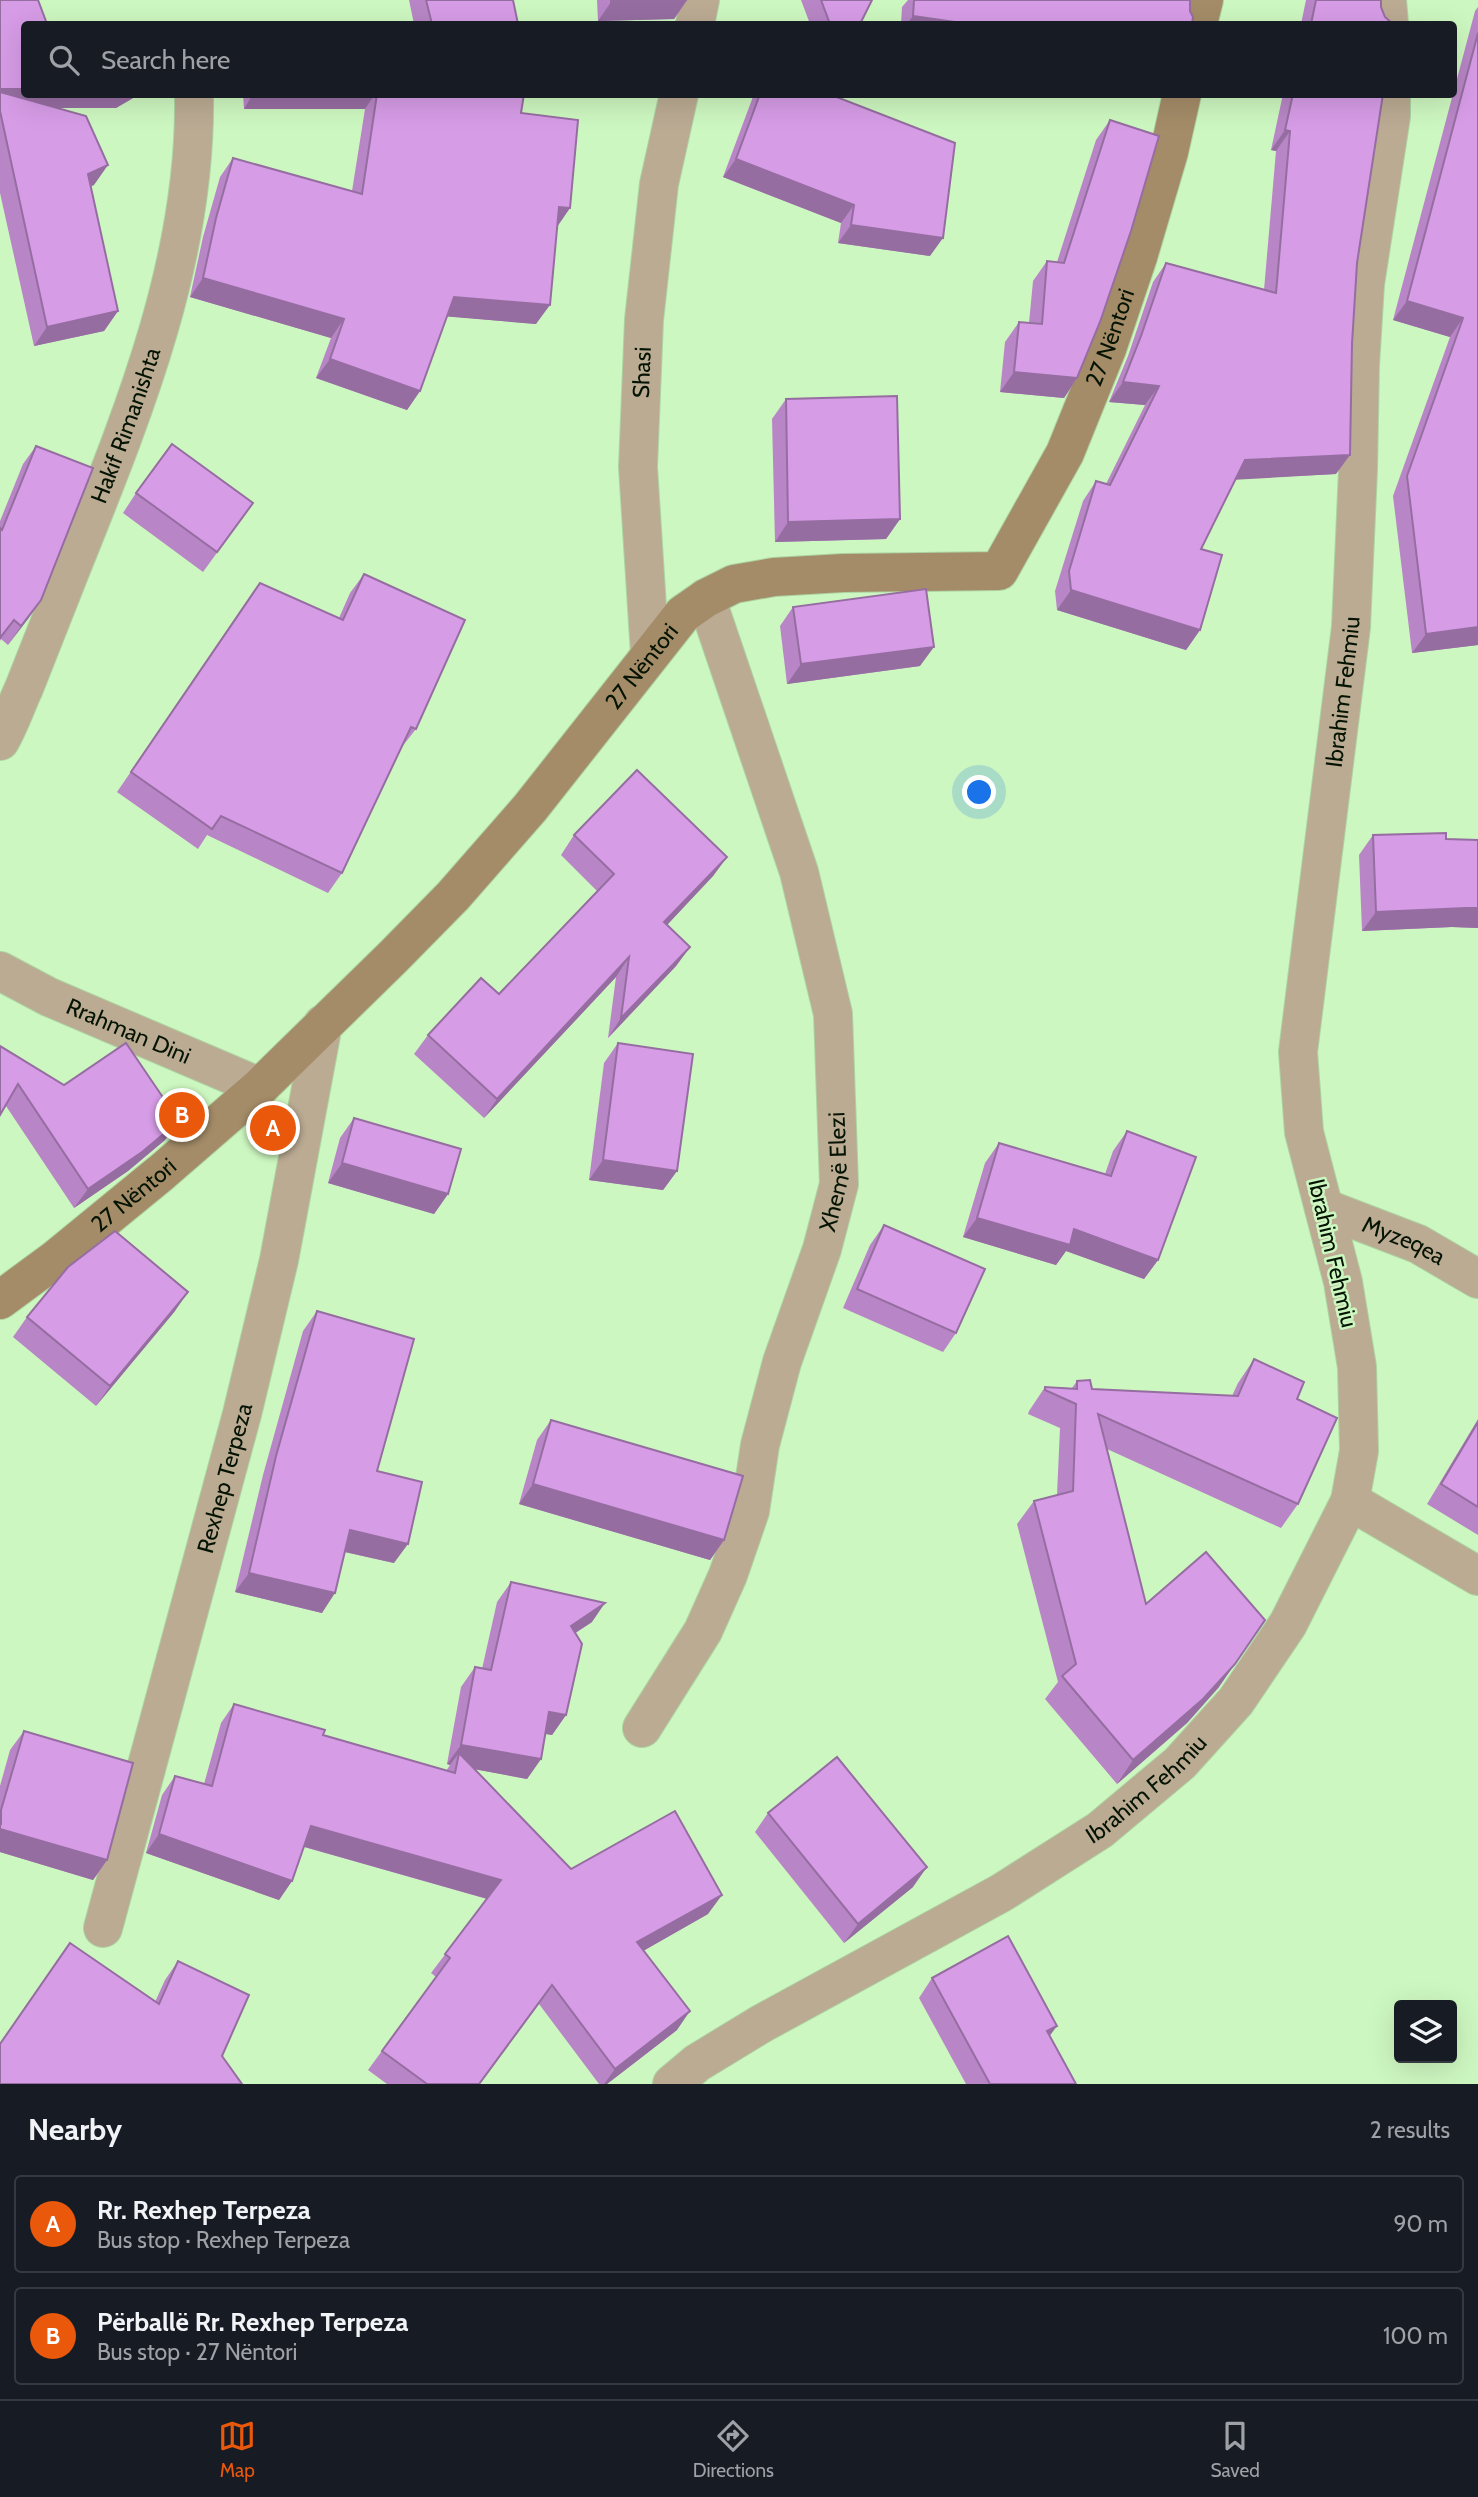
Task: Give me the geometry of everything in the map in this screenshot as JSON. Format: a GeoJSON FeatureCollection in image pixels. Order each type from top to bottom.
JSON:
{"type":"FeatureCollection","features":[{"type":"Feature","properties":{"kind":"street"},"geometry":{"type":"LineString","coordinates":[[696,21],[700,0]]}},
{"type":"Feature","properties":{"kind":"street"},"geometry":{"type":"LineString","coordinates":[[1199,21],[1204,0]]}},
{"type":"Feature","properties":{"kind":"street"},"geometry":{"type":"LineString","coordinates":[[1387,0],[1389,21]]}},
{"type":"Feature","properties":{"kind":"street","name":"Hakif Rimanishta"},"geometry":{"type":"LineString","coordinates":[[0,741],[39,652],[132,415],[156,339],[182,234],[195,137],[194,98]]}},
{"type":"Feature","properties":{"kind":"street","name":"Shasi"},"geometry":{"type":"LineString","coordinates":[[650,654],[638,467],[644,320],[659,184],[678,98]]}},
{"type":"Feature","properties":{"kind":"street","name":"27 Nëntori"},"geometry":{"type":"LineString","coordinates":[[0,1300],[141,1190],[260,1087],[453,896],[530,808],[683,614],[706,598],[734,584],[774,577],[843,573],[999,571],[1065,453],[1107,349],[1169,152],[1181,98]]}},
{"type":"Feature","properties":{"kind":"street","name":"Ibrahim Fehmiu"},"geometry":{"type":"LineString","coordinates":[[695,2077],[761,2024],[1001,1893],[1100,1830],[1180,1763],[1236,1701],[1288,1624],[1350,1501],[1359,1451],[1357,1367],[1343,1282],[1304,1132],[1298,1052],[1351,627],[1365,284],[1391,116],[1391,98]]}},
{"type":"Feature","properties":{"kind":"street","name":"Xhemë Elezi"},"geometry":{"type":"LineString","coordinates":[[642,1728],[702,1631],[728,1575],[750,1511],[760,1445],[782,1363],[821,1249],[839,1184],[834,1014],[799,872],[706,598]]}},
{"type":"Feature","properties":{"kind":"street","name":"Rrahman Dini"},"geometry":{"type":"LineString","coordinates":[[0,971],[49,997],[260,1087]]}},
{"type":"Feature","properties":{"kind":"street","name":"Rexhep Terpeza"},"geometry":{"type":"LineString","coordinates":[[103,1928],[248,1389],[279,1260],[323,1024]]}},
{"type":"Feature","properties":{"kind":"street","name":"Myzeqea"},"geometry":{"type":"LineString","coordinates":[[1324,1208],[1418,1244],[1478,1279]]}},
{"type":"Feature","properties":{"kind":"street"},"geometry":{"type":"LineString","coordinates":[[1350,1501],[1478,1576]]}},
{"type":"Feature","properties":{"kind":"building"},"geometry":{"type":"Polygon","coordinates":[[[0,0],[38,0],[46,21],[21,21],[21,89],[0,89],[0,0]]]}},
{"type":"Feature","properties":{"kind":"building"},"geometry":{"type":"Polygon","coordinates":[[[426,0],[513,0],[517,21],[431,21],[426,0]]]}},
{"type":"Feature","properties":{"kind":"building"},"geometry":{"type":"Polygon","coordinates":[[[611,0],[687,0],[611,2],[611,0]]]}},
{"type":"Feature","properties":{"kind":"building"},"geometry":{"type":"Polygon","coordinates":[[[821,0],[872,0],[862,21],[829,21],[821,0]]]}},
{"type":"Feature","properties":{"kind":"building"},"geometry":{"type":"Polygon","coordinates":[[[914,0],[1190,0],[1193,17],[1192,21],[948,21],[913,16],[914,0]]]}},
{"type":"Feature","properties":{"kind":"building"},"geometry":{"type":"Polygon","coordinates":[[[1316,0],[1381,0],[1385,17],[1390,21],[1312,21],[1316,0]]]}},
{"type":"Feature","properties":{"kind":"building"},"geometry":{"type":"Polygon","coordinates":[[[1478,33],[1478,627],[1426,634],[1407,476],[1463,318],[1407,301],[1478,33]]]}},
{"type":"Feature","properties":{"kind":"building"},"geometry":{"type":"Polygon","coordinates":[[[0,92],[86,116],[108,165],[88,174],[118,311],[47,327],[0,111],[0,92]]]}},
{"type":"Feature","properties":{"kind":"building"},"geometry":{"type":"Polygon","coordinates":[[[376,98],[523,98],[521,113],[578,120],[570,208],[559,207],[550,305],[454,297],[420,391],[330,359],[344,319],[203,278],[233,158],[362,194],[376,98]]]}},
{"type":"Feature","properties":{"kind":"building"},"geometry":{"type":"Polygon","coordinates":[[[759,98],[839,98],[955,143],[943,238],[851,225],[854,205],[736,159],[759,98]]]}},
{"type":"Feature","properties":{"kind":"building"},"geometry":{"type":"Polygon","coordinates":[[[1292,98],[1382,98],[1357,263],[1350,455],[1245,460],[1201,549],[1222,555],[1200,630],[1071,590],[1069,571],[1096,481],[1110,485],[1159,386],[1123,382],[1166,263],[1276,293],[1290,131],[1285,130],[1292,98]]]}},
{"type":"Feature","properties":{"kind":"building"},"geometry":{"type":"Polygon","coordinates":[[[1110,120],[1159,136],[1100,322],[1077,378],[1014,372],[1019,322],[1042,324],[1047,261],[1064,263],[1110,120]]]}},
{"type":"Feature","properties":{"kind":"building"},"geometry":{"type":"Polygon","coordinates":[[[897,396],[900,519],[788,522],[786,399],[897,396]]]}},
{"type":"Feature","properties":{"kind":"building"},"geometry":{"type":"Polygon","coordinates":[[[172,444],[253,503],[217,552],[136,493],[172,444]]]}},
{"type":"Feature","properties":{"kind":"building"},"geometry":{"type":"Polygon","coordinates":[[[36,446],[93,468],[41,600],[21,626],[14,620],[0,638],[0,528],[2,530],[36,446]]]}},
{"type":"Feature","properties":{"kind":"building"},"geometry":{"type":"Polygon","coordinates":[[[364,574],[465,620],[416,729],[411,727],[342,873],[221,816],[212,829],[131,772],[260,583],[343,620],[364,574]]]}},
{"type":"Feature","properties":{"kind":"building"},"geometry":{"type":"Polygon","coordinates":[[[926,589],[934,647],[801,664],[793,607],[926,589]]]}},
{"type":"Feature","properties":{"kind":"building"},"geometry":{"type":"Polygon","coordinates":[[[637,770],[727,857],[664,922],[690,947],[621,1018],[629,957],[497,1099],[428,1035],[481,978],[499,994],[614,874],[574,835],[637,770]]]}},
{"type":"Feature","properties":{"kind":"building"},"geometry":{"type":"Polygon","coordinates":[[[1446,833],[1446,839],[1478,840],[1478,908],[1376,912],[1373,835],[1446,833]]]}},
{"type":"Feature","properties":{"kind":"building"},"geometry":{"type":"Polygon","coordinates":[[[126,1043],[179,1121],[142,1152],[88,1189],[18,1084],[0,1115],[0,1046],[64,1085],[126,1043]]]}},
{"type":"Feature","properties":{"kind":"building"},"geometry":{"type":"Polygon","coordinates":[[[618,1043],[693,1054],[677,1171],[603,1160],[618,1043]]]}},
{"type":"Feature","properties":{"kind":"building"},"geometry":{"type":"Polygon","coordinates":[[[354,1118],[461,1149],[448,1194],[342,1163],[354,1118]]]}},
{"type":"Feature","properties":{"kind":"building"},"geometry":{"type":"Polygon","coordinates":[[[1127,1131],[1196,1157],[1158,1260],[1074,1229],[1070,1245],[977,1218],[999,1143],[1111,1176],[1127,1131]]]}},
{"type":"Feature","properties":{"kind":"building"},"geometry":{"type":"Polygon","coordinates":[[[884,1225],[985,1269],[956,1333],[857,1289],[884,1225]]]}},
{"type":"Feature","properties":{"kind":"building"},"geometry":{"type":"Polygon","coordinates":[[[115,1231],[188,1292],[110,1386],[27,1317],[68,1267],[115,1231]]]}},
{"type":"Feature","properties":{"kind":"building"},"geometry":{"type":"Polygon","coordinates":[[[317,1311],[414,1339],[377,1471],[422,1482],[408,1544],[350,1530],[335,1593],[249,1573],[276,1456],[317,1311]]]}},
{"type":"Feature","properties":{"kind":"building"},"geometry":{"type":"Polygon","coordinates":[[[1254,1359],[1304,1382],[1297,1399],[1337,1418],[1298,1504],[1098,1414],[1146,1604],[1206,1552],[1265,1620],[1235,1664],[1203,1699],[1133,1760],[1062,1676],[1076,1664],[1034,1501],[1073,1491],[1076,1404],[1045,1390],[1045,1387],[1077,1389],[1077,1381],[1090,1380],[1092,1389],[1238,1396],[1254,1359]]]}},
{"type":"Feature","properties":{"kind":"building"},"geometry":{"type":"Polygon","coordinates":[[[551,1420],[743,1476],[724,1540],[533,1484],[551,1420]]]}},
{"type":"Feature","properties":{"kind":"building"},"geometry":{"type":"Polygon","coordinates":[[[1478,1422],[1478,1507],[1441,1484],[1478,1422]]]}},
{"type":"Feature","properties":{"kind":"building"},"geometry":{"type":"Polygon","coordinates":[[[511,1582],[605,1603],[571,1626],[582,1644],[566,1715],[549,1712],[541,1759],[461,1745],[475,1667],[491,1670],[511,1582]]]}},
{"type":"Feature","properties":{"kind":"building"},"geometry":{"type":"Polygon","coordinates":[[[234,1704],[325,1730],[323,1735],[455,1773],[459,1753],[571,1869],[675,1811],[722,1895],[637,1942],[690,2011],[615,2069],[552,1985],[479,2084],[427,2084],[382,2051],[450,1958],[445,1954],[501,1880],[311,1826],[292,1881],[159,1834],[175,1776],[212,1786],[234,1704]]]}},
{"type":"Feature","properties":{"kind":"building"},"geometry":{"type":"Polygon","coordinates":[[[24,1731],[133,1763],[107,1860],[0,1829],[1,1810],[24,1731]]]}},
{"type":"Feature","properties":{"kind":"building"},"geometry":{"type":"Polygon","coordinates":[[[837,1757],[927,1867],[858,1924],[768,1813],[837,1757]]]}},
{"type":"Feature","properties":{"kind":"building"},"geometry":{"type":"Polygon","coordinates":[[[1008,1936],[1057,2026],[1047,2031],[1076,2084],[990,2084],[932,1978],[1008,1936]]]}},
{"type":"Feature","properties":{"kind":"building"},"geometry":{"type":"Polygon","coordinates":[[[70,1943],[159,2004],[178,1961],[249,1995],[222,2056],[242,2084],[0,2084],[0,2044],[70,1943]]]}},
{"type":"Feature","properties":{"kind":"place","name":"Përballë Rr. Rexhep Terpeza"},"geometry":{"type":"Point","coordinates":[182,1115]}},
{"type":"Feature","properties":{"kind":"place","name":"Rr. Rexhep Terpeza"},"geometry":{"type":"Point","coordinates":[273,1128]}}]}
